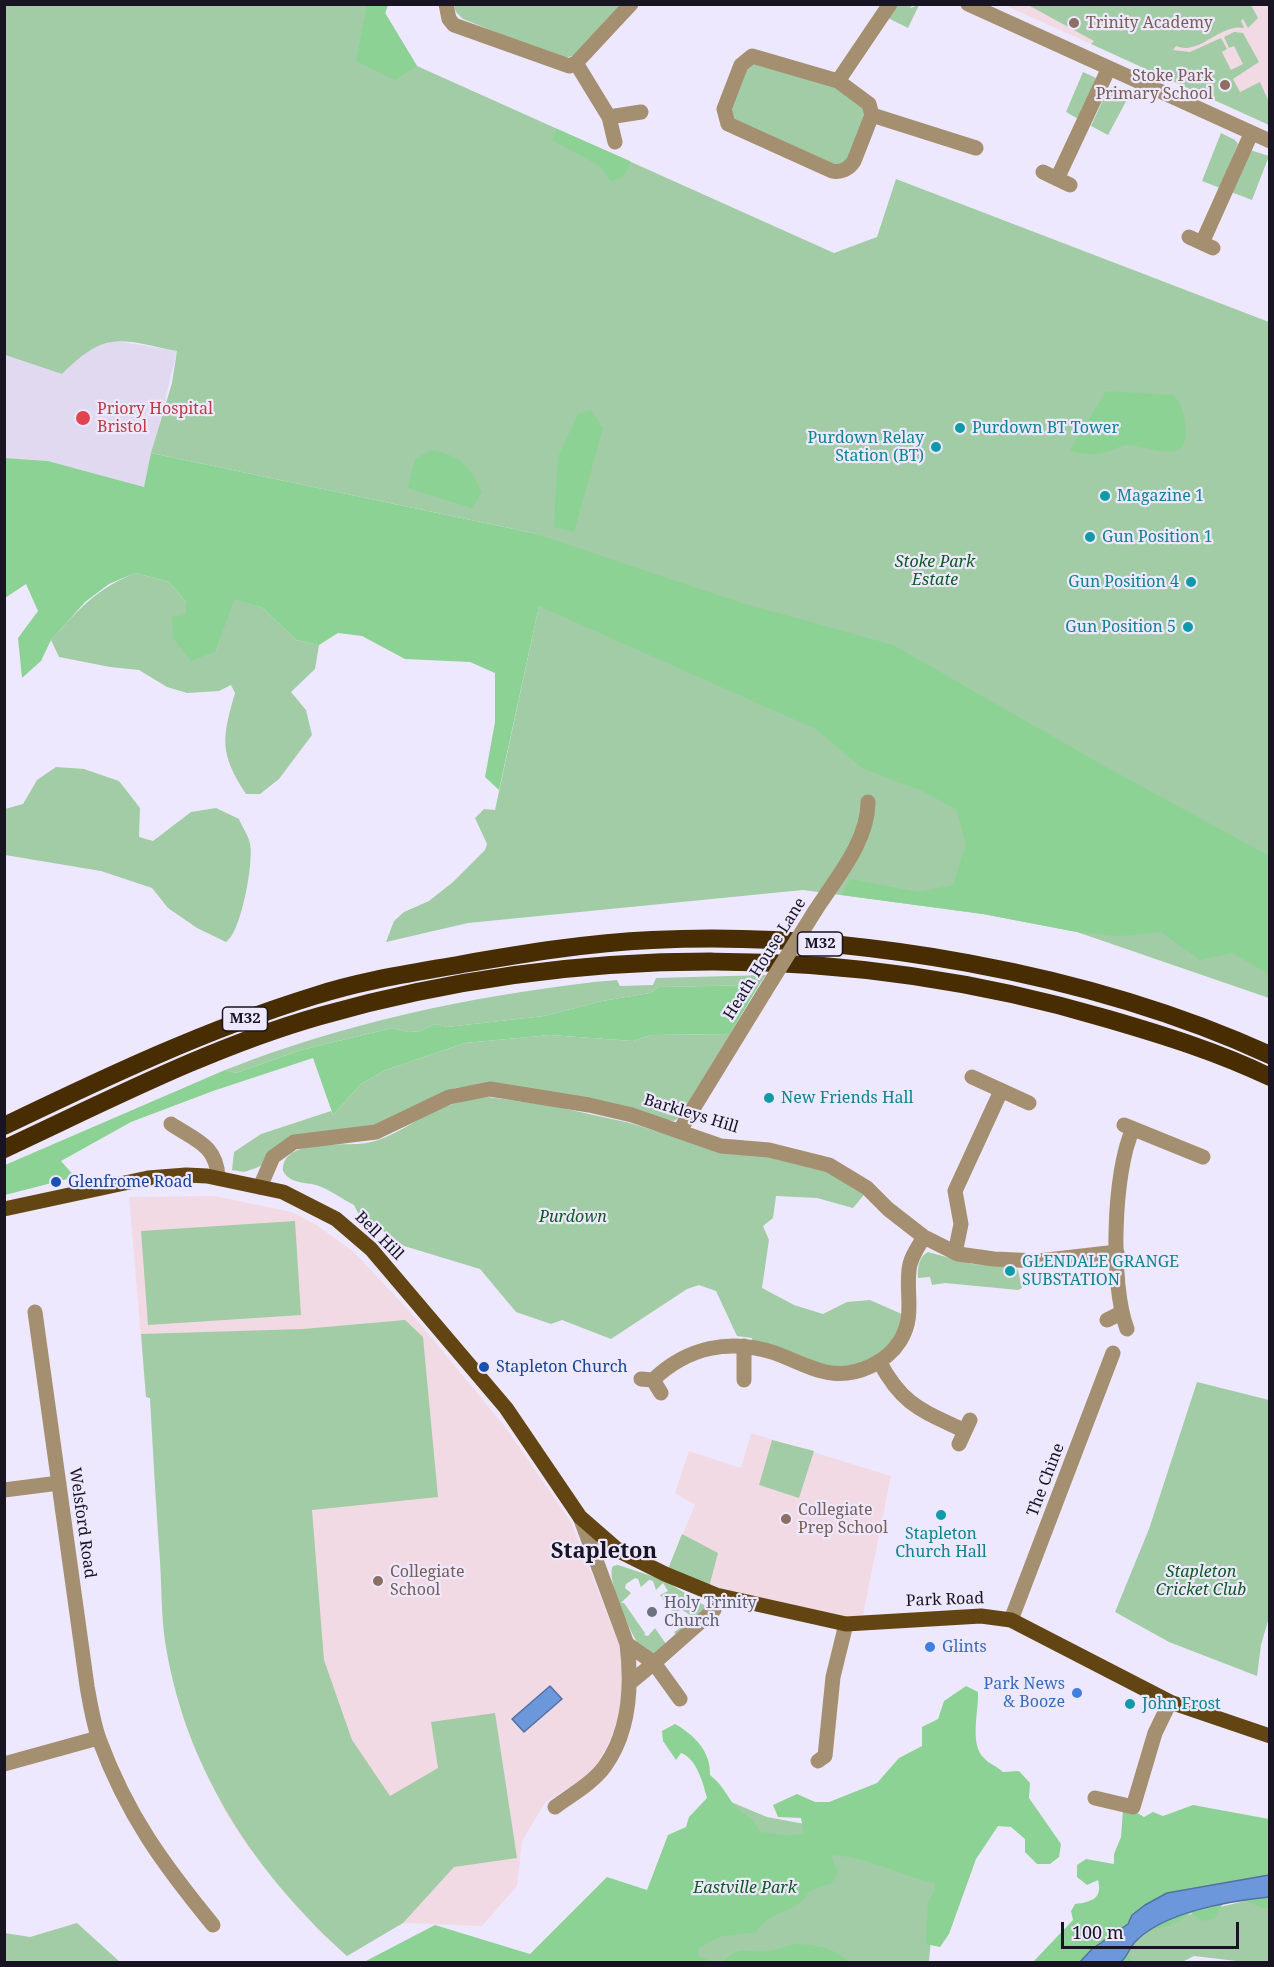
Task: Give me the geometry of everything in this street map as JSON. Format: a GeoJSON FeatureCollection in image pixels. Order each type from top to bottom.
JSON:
{"type":"FeatureCollection","features":[{"type":"Feature","properties":{"kind":"highway","name":"M32"},"geometry":{"type":"LineString","coordinates":[[4,1126],[110,1076],[238,1021],[318,995],[385,978],[549,949],[652,940],[750,938],[876,949],[952,961],[1048,981],[1169,1015],[1269,1055]]}},
{"type":"Feature","properties":{"kind":"highway","name":"M32"},"geometry":{"type":"LineString","coordinates":[[4,1149],[245,1041],[320,1016],[476,981],[554,969],[640,962],[752,960],[874,970],[949,981],[1040,998],[1236,1061],[1269,1077]]}},
{"type":"Feature","properties":{"kind":"main road","name":"Bell Hill"},"geometry":{"type":"LineString","coordinates":[[4,1209],[148,1178],[186,1174],[218,1178],[283,1192],[336,1219],[371,1249],[506,1408],[580,1517],[612,1545]]}},
{"type":"Feature","properties":{"kind":"main road","name":"Park Road"},"geometry":{"type":"LineString","coordinates":[[612,1545],[642,1564],[716,1595],[846,1624],[981,1616],[1011,1620],[1170,1702],[1269,1736]]}},
{"type":"Feature","properties":{"kind":"street"},"geometry":{"type":"LineString","coordinates":[[446,4],[448,19],[454,26],[569,66],[576,63],[631,4]]}},
{"type":"Feature","properties":{"kind":"street"},"geometry":{"type":"LineString","coordinates":[[838,81],[890,4]]}},
{"type":"Feature","properties":{"kind":"street"},"geometry":{"type":"LineString","coordinates":[[968,4],[1108,70],[1269,141]]}},
{"type":"Feature","properties":{"kind":"street"},"geometry":{"type":"LineString","coordinates":[[752,56],[838,81],[869,104],[872,115],[853,163],[846,170],[836,172],[733,128],[724,115],[741,65],[752,56]]}},
{"type":"Feature","properties":{"kind":"street"},"geometry":{"type":"LineString","coordinates":[[576,63],[609,117],[615,142]]}},
{"type":"Feature","properties":{"kind":"street"},"geometry":{"type":"LineString","coordinates":[[1043,172],[1064,182],[1108,70]]}},
{"type":"Feature","properties":{"kind":"street"},"geometry":{"type":"LineString","coordinates":[[609,117],[641,112]]}},
{"type":"Feature","properties":{"kind":"street"},"geometry":{"type":"LineString","coordinates":[[872,115],[980,147]]}},
{"type":"Feature","properties":{"kind":"street"},"geometry":{"type":"LineString","coordinates":[[1201,243],[1251,134]]}},
{"type":"Feature","properties":{"kind":"street","name":"Heath House Lane"},"geometry":{"type":"LineString","coordinates":[[680,1130],[861,838],[868,802]]}},
{"type":"Feature","properties":{"kind":"street"},"geometry":{"type":"LineString","coordinates":[[972,1077],[1029,1103]]}},
{"type":"Feature","properties":{"kind":"street","name":"Barkleys Hill"},"geometry":{"type":"LineString","coordinates":[[260,1187],[273,1157],[294,1142],[376,1132],[449,1096],[480,1090],[509,1091],[590,1105],[680,1130],[721,1146],[769,1150],[829,1165],[867,1188],[888,1209],[924,1237],[955,1253],[994,1259],[1038,1261],[1117,1252]]}},
{"type":"Feature","properties":{"kind":"street"},"geometry":{"type":"LineString","coordinates":[[955,1253],[961,1228],[955,1200],[956,1189],[1001,1090]]}},
{"type":"Feature","properties":{"kind":"street"},"geometry":{"type":"LineString","coordinates":[[171,1124],[217,1161],[218,1178]]}},
{"type":"Feature","properties":{"kind":"street"},"geometry":{"type":"LineString","coordinates":[[1127,1329],[1114,1317],[1121,1166],[1128,1127],[1202,1157]]}},
{"type":"Feature","properties":{"kind":"street"},"geometry":{"type":"LineString","coordinates":[[652,1384],[676,1360],[697,1351],[727,1345],[744,1346],[774,1353],[832,1373],[852,1372],[879,1361],[896,1347],[906,1328],[911,1304],[909,1267],[924,1237]]}},
{"type":"Feature","properties":{"kind":"street","name":"Welsford Road"},"geometry":{"type":"LineString","coordinates":[[35,1312],[87,1686],[98,1738],[145,1837],[164,1867],[213,1925]]}},
{"type":"Feature","properties":{"kind":"street"},"geometry":{"type":"LineString","coordinates":[[744,1346],[744,1380]]}},
{"type":"Feature","properties":{"kind":"street","name":"The Chine"},"geometry":{"type":"LineString","coordinates":[[1011,1620],[1113,1353]]}},
{"type":"Feature","properties":{"kind":"street"},"geometry":{"type":"LineString","coordinates":[[879,1361],[895,1390],[908,1402],[965,1431]]}},
{"type":"Feature","properties":{"kind":"street"},"geometry":{"type":"LineString","coordinates":[[4,1490],[58,1483]]}},
{"type":"Feature","properties":{"kind":"street"},"geometry":{"type":"LineString","coordinates":[[555,1807],[605,1766],[626,1718],[631,1682],[627,1644],[580,1517]]}},
{"type":"Feature","properties":{"kind":"street"},"geometry":{"type":"LineString","coordinates":[[598,1569],[602,1556],[612,1545]]}},
{"type":"Feature","properties":{"kind":"street"},"geometry":{"type":"LineString","coordinates":[[631,1682],[714,1610]]}},
{"type":"Feature","properties":{"kind":"street"},"geometry":{"type":"LineString","coordinates":[[818,1761],[825,1756],[833,1677],[846,1624]]}},
{"type":"Feature","properties":{"kind":"street"},"geometry":{"type":"LineString","coordinates":[[627,1644],[654,1663],[680,1699]]}},
{"type":"Feature","properties":{"kind":"street"},"geometry":{"type":"LineString","coordinates":[[1095,1798],[1133,1807],[1155,1733],[1170,1702]]}},
{"type":"Feature","properties":{"kind":"street"},"geometry":{"type":"LineString","coordinates":[[4,1764],[98,1738]]}},
{"type":"Feature","properties":{"kind":"shaded area","name":"Stoke Park Primary School"},"geometry":{"type":"Polygon","coordinates":[[[1004,5],[1269,5],[1269,125],[1091,44],[1004,5]]]}},
{"type":"Feature","properties":{"kind":"shaded area","name":"Priory Hospital Bristol"},"geometry":{"type":"Polygon","coordinates":[[[111,340],[177,351],[144,487],[48,461],[5,458],[4,355],[62,374],[84,352],[111,340]]]}},
{"type":"Feature","properties":{"kind":"shaded area","name":"Collegiate School"},"geometry":{"type":"Polygon","coordinates":[[[214,1196],[292,1212],[315,1224],[354,1252],[411,1313],[506,1428],[571,1522],[620,1646],[626,1689],[622,1717],[593,1772],[545,1803],[522,1841],[517,1886],[482,1926],[403,1923],[347,1956],[319,1931],[246,1844],[226,1813],[194,1748],[182,1715],[165,1640],[150,1398],[146,1397],[129,1197],[214,1196]]]}},
{"type":"Feature","properties":{"kind":"shaded area","name":"Collegiate Prep School"},"geometry":{"type":"Polygon","coordinates":[[[751,1433],[891,1476],[863,1615],[850,1619],[733,1598],[668,1569],[695,1505],[675,1493],[689,1451],[741,1468],[751,1433]]]}},
{"type":"Feature","properties":{"kind":"green space","name":"Stoke Park Estate"},"geometry":{"type":"Polygon","coordinates":[[[4,5],[388,5],[385,13],[417,66],[834,253],[877,237],[896,179],[1269,322],[1269,998],[1077,932],[983,914],[803,890],[468,923],[386,942],[394,921],[404,912],[429,901],[453,882],[485,850],[487,844],[475,818],[484,809],[495,810],[539,606],[559,543],[533,533],[151,453],[172,383],[177,351],[127,342],[103,344],[91,350],[62,374],[5,355],[4,5]]]}},
{"type":"Feature","properties":{"kind":"green space"},"geometry":{"type":"Polygon","coordinates":[[[367,5],[388,5],[385,13],[417,66],[395,80],[356,61],[367,5]]]}},
{"type":"Feature","properties":{"kind":"green space"},"geometry":{"type":"Polygon","coordinates":[[[454,5],[623,5],[575,55],[562,59],[463,19],[456,12],[454,5]]]}},
{"type":"Feature","properties":{"kind":"green space"},"geometry":{"type":"Polygon","coordinates":[[[896,5],[912,5],[910,8],[919,5],[908,28],[888,18],[896,5]]]}},
{"type":"Feature","properties":{"kind":"green space","name":"Stoke Park Primary School"},"geometry":{"type":"Polygon","coordinates":[[[1028,5],[1251,5],[1258,18],[1248,28],[1243,19],[1241,21],[1244,28],[1227,30],[1193,47],[1176,46],[1173,50],[1190,52],[1221,38],[1227,49],[1222,52],[1231,70],[1243,64],[1234,46],[1229,48],[1224,37],[1234,32],[1243,33],[1259,62],[1233,79],[1240,92],[1260,82],[1269,102],[1269,125],[1091,44],[1094,41],[1028,5]]]}},
{"type":"Feature","properties":{"kind":"green space"},"geometry":{"type":"Polygon","coordinates":[[[750,63],[841,88],[867,109],[849,160],[840,167],[736,124],[728,107],[750,63]]]}},
{"type":"Feature","properties":{"kind":"green space"},"geometry":{"type":"Polygon","coordinates":[[[1083,72],[1096,78],[1080,120],[1066,112],[1083,72]]]}},
{"type":"Feature","properties":{"kind":"green space"},"geometry":{"type":"Polygon","coordinates":[[[1115,86],[1130,94],[1108,135],[1091,126],[1108,89],[1115,86]]]}},
{"type":"Feature","properties":{"kind":"green space"},"geometry":{"type":"Polygon","coordinates":[[[557,129],[630,161],[626,173],[619,179],[611,181],[600,166],[552,140],[557,129]]]}},
{"type":"Feature","properties":{"kind":"green space"},"geometry":{"type":"Polygon","coordinates":[[[1221,133],[1238,144],[1220,188],[1202,181],[1221,133]]]}},
{"type":"Feature","properties":{"kind":"green space"},"geometry":{"type":"Polygon","coordinates":[[[1250,150],[1269,156],[1252,200],[1231,192],[1250,150]]]}},
{"type":"Feature","properties":{"kind":"green space"},"geometry":{"type":"Polygon","coordinates":[[[1106,391],[1173,395],[1180,404],[1185,420],[1185,438],[1182,447],[1167,452],[1126,445],[1103,453],[1092,454],[1070,450],[1106,391]]]}},
{"type":"Feature","properties":{"kind":"green space"},"geometry":{"type":"Polygon","coordinates":[[[591,410],[603,428],[574,532],[554,527],[558,457],[578,414],[591,410]]]}},
{"type":"Feature","properties":{"kind":"green space"},"geometry":{"type":"Polygon","coordinates":[[[431,450],[457,459],[473,475],[482,492],[472,508],[408,488],[415,459],[431,450]]]}},
{"type":"Feature","properties":{"kind":"green space"},"geometry":{"type":"Polygon","coordinates":[[[151,453],[533,533],[742,603],[893,645],[1106,767],[1269,856],[1269,974],[1232,953],[1200,960],[1161,932],[1120,936],[1077,932],[983,914],[842,895],[850,879],[919,892],[953,885],[966,844],[956,809],[920,790],[862,768],[816,729],[539,606],[499,790],[485,777],[495,722],[495,673],[470,662],[405,659],[362,636],[338,633],[319,645],[296,640],[263,608],[234,599],[216,651],[191,661],[173,638],[172,617],[186,614],[186,602],[169,582],[135,573],[109,584],[85,602],[51,640],[41,661],[22,678],[18,638],[38,611],[26,584],[5,598],[5,458],[48,461],[144,487],[151,453]]]}},
{"type":"Feature","properties":{"kind":"green space"},"geometry":{"type":"Polygon","coordinates":[[[135,573],[169,582],[186,602],[186,614],[216,651],[233,598],[263,608],[296,640],[319,645],[315,669],[291,692],[306,710],[312,735],[279,779],[260,794],[246,794],[227,756],[227,722],[235,693],[231,685],[219,691],[187,693],[167,687],[139,670],[59,657],[51,640],[98,593],[135,573]]]}},
{"type":"Feature","properties":{"kind":"green space"},"geometry":{"type":"Polygon","coordinates":[[[56,767],[84,769],[119,781],[140,808],[139,837],[153,841],[191,812],[216,808],[239,819],[249,841],[251,853],[245,896],[232,936],[226,942],[197,928],[168,908],[152,888],[101,871],[5,855],[5,809],[23,804],[37,780],[56,767]]]}},
{"type":"Feature","properties":{"kind":"green space"},"geometry":{"type":"Polygon","coordinates":[[[766,975],[759,985],[659,987],[650,993],[602,1001],[544,1016],[447,1027],[434,1024],[421,1031],[409,1032],[392,1028],[301,1050],[236,1073],[225,1070],[270,1053],[361,1025],[500,995],[617,980],[620,986],[653,985],[656,978],[766,975]]]}},
{"type":"Feature","properties":{"kind":"green space"},"geometry":{"type":"Polygon","coordinates":[[[759,985],[730,1034],[651,1035],[633,1041],[550,1035],[465,1043],[386,1070],[361,1084],[333,1115],[313,1058],[213,1091],[131,1122],[61,1161],[75,1177],[5,1195],[5,1165],[225,1070],[236,1073],[301,1050],[392,1028],[409,1032],[421,1031],[434,1024],[447,1027],[544,1016],[602,1001],[650,993],[659,987],[759,985]]]}},
{"type":"Feature","properties":{"kind":"green space"},"geometry":{"type":"Polygon","coordinates":[[[730,1034],[680,1117],[674,1121],[470,1086],[455,1088],[372,1127],[332,1131],[256,1168],[244,1172],[232,1170],[234,1152],[261,1134],[331,1111],[333,1115],[361,1084],[386,1070],[465,1043],[550,1035],[633,1041],[651,1035],[730,1034]]]}},
{"type":"Feature","properties":{"kind":"green space","name":"Purdown"},"geometry":{"type":"Polygon","coordinates":[[[488,1097],[553,1106],[630,1123],[729,1154],[764,1155],[822,1169],[864,1195],[853,1208],[817,1198],[776,1196],[773,1218],[763,1226],[769,1240],[762,1288],[794,1305],[823,1314],[847,1302],[870,1300],[904,1315],[895,1338],[878,1355],[862,1363],[844,1366],[826,1365],[806,1360],[752,1341],[752,1338],[737,1336],[716,1291],[699,1285],[687,1289],[611,1339],[562,1320],[551,1324],[516,1312],[480,1269],[404,1246],[358,1213],[354,1205],[321,1187],[298,1182],[283,1171],[285,1160],[292,1153],[303,1148],[376,1141],[441,1108],[488,1097]]]}},
{"type":"Feature","properties":{"kind":"green space"},"geometry":{"type":"Polygon","coordinates":[[[295,1221],[301,1315],[148,1325],[141,1231],[295,1221]]]}},
{"type":"Feature","properties":{"kind":"green space"},"geometry":{"type":"Polygon","coordinates":[[[928,1252],[972,1264],[1007,1266],[1007,1272],[1012,1272],[1013,1266],[1018,1270],[1022,1288],[1018,1290],[945,1283],[932,1285],[930,1277],[918,1278],[919,1263],[922,1256],[928,1252]]]}},
{"type":"Feature","properties":{"kind":"green space"},"geometry":{"type":"Polygon","coordinates":[[[405,1320],[423,1337],[438,1497],[312,1510],[324,1660],[352,1740],[390,1796],[438,1768],[431,1722],[495,1713],[517,1858],[454,1867],[403,1923],[347,1956],[284,1892],[232,1820],[210,1781],[177,1697],[164,1630],[150,1398],[146,1397],[141,1334],[303,1329],[405,1320]]]}},
{"type":"Feature","properties":{"kind":"green space","name":"Stapleton Cricket Club"},"geometry":{"type":"Polygon","coordinates":[[[1197,1382],[1269,1400],[1270,1614],[1261,1645],[1257,1676],[1169,1642],[1115,1612],[1149,1529],[1197,1382]]]}},
{"type":"Feature","properties":{"kind":"green space"},"geometry":{"type":"Polygon","coordinates":[[[772,1440],[814,1451],[799,1498],[759,1485],[772,1440]]]}},
{"type":"Feature","properties":{"kind":"green space"},"geometry":{"type":"Polygon","coordinates":[[[682,1534],[718,1553],[709,1587],[668,1569],[682,1534]]]}},
{"type":"Feature","properties":{"kind":"green space"},"geometry":{"type":"Polygon","coordinates":[[[618,1565],[664,1580],[707,1607],[677,1636],[674,1632],[689,1622],[690,1615],[681,1609],[671,1617],[674,1613],[660,1595],[668,1591],[663,1583],[656,1590],[653,1581],[649,1580],[641,1587],[638,1579],[635,1578],[626,1584],[625,1588],[631,1593],[621,1603],[624,1603],[645,1633],[644,1635],[648,1636],[655,1628],[666,1644],[659,1657],[642,1649],[626,1621],[613,1582],[613,1566],[618,1565]]]}},
{"type":"Feature","properties":{"kind":"green space"},"geometry":{"type":"Polygon","coordinates":[[[966,1686],[978,1692],[976,1736],[979,1752],[1003,1772],[1019,1771],[1030,1783],[1029,1798],[1061,1844],[1059,1857],[1050,1864],[1037,1864],[1025,1852],[1025,1839],[1011,1827],[998,1826],[976,1859],[949,1934],[940,1947],[926,1944],[928,1902],[935,1890],[935,1883],[870,1862],[831,1855],[838,1872],[832,1883],[809,1891],[798,1904],[768,1920],[756,1932],[722,1936],[698,1948],[698,1956],[714,1962],[364,1962],[435,1925],[530,1954],[607,1877],[647,1890],[668,1835],[686,1827],[689,1817],[707,1798],[704,1785],[691,1760],[681,1753],[676,1760],[663,1741],[662,1731],[675,1724],[689,1733],[700,1745],[708,1758],[710,1775],[737,1808],[752,1819],[760,1832],[783,1835],[804,1834],[801,1818],[778,1817],[773,1805],[797,1794],[815,1802],[829,1802],[877,1783],[899,1758],[922,1746],[922,1727],[938,1719],[944,1701],[966,1686]]]}},
{"type":"Feature","properties":{"kind":"green space","name":"Eastville Park"},"geometry":{"type":"Polygon","coordinates":[[[970,1790],[933,1915],[929,1962],[657,1962],[719,1797],[767,1817],[821,1827],[970,1790]]]}},
{"type":"Feature","properties":{"kind":"green space"},"geometry":{"type":"Polygon","coordinates":[[[1193,1805],[1269,1819],[1269,1908],[1262,1908],[1229,1893],[1215,1918],[1203,1921],[1191,1913],[1171,1925],[1146,1931],[1127,1952],[1132,1962],[1033,1962],[1073,1920],[1071,1911],[1075,1904],[1091,1901],[1097,1895],[1098,1880],[1087,1885],[1077,1877],[1077,1865],[1086,1859],[1114,1864],[1114,1854],[1121,1837],[1123,1810],[1134,1811],[1144,1817],[1153,1812],[1163,1816],[1193,1805]]]}},
{"type":"Feature","properties":{"kind":"green space"},"geometry":{"type":"Polygon","coordinates":[[[1269,1895],[1269,1962],[1245,1962],[1194,1956],[1182,1962],[1107,1962],[1159,1922],[1269,1895]]]}},
{"type":"Feature","properties":{"kind":"green space"},"geometry":{"type":"Polygon","coordinates":[[[77,1923],[120,1962],[5,1962],[5,1933],[30,1937],[77,1923]]]}},
{"type":"Feature","properties":{"kind":"green space"},"geometry":{"type":"Polygon","coordinates":[[[797,1944],[825,1948],[838,1953],[849,1962],[722,1962],[739,1951],[771,1951],[797,1944]]]}},
{"type":"Feature","properties":{"kind":"water"},"geometry":{"type":"Polygon","coordinates":[[[550,1686],[562,1699],[524,1732],[512,1719],[550,1686]]]}},
{"type":"Feature","properties":{"kind":"water"},"geometry":{"type":"Polygon","coordinates":[[[1269,1875],[1269,1897],[1217,1905],[1161,1923],[1134,1943],[1121,1962],[1080,1962],[1092,1949],[1128,1924],[1132,1915],[1167,1893],[1269,1875]]]}},
{"type":"Feature","properties":{"kind":"place","name":"Trinity Academy"},"geometry":{"type":"Point","coordinates":[1074,23]}},
{"type":"Feature","properties":{"kind":"place","name":"Stoke Park Primary School"},"geometry":{"type":"Point","coordinates":[1225,85]}},
{"type":"Feature","properties":{"kind":"place","name":"Priory Hospital Bristol"},"geometry":{"type":"Point","coordinates":[83,418]}},
{"type":"Feature","properties":{"kind":"place","name":"Purdown BT Tower"},"geometry":{"type":"Point","coordinates":[960,428]}},
{"type":"Feature","properties":{"kind":"place","name":"Purdown Relay Station (BT)"},"geometry":{"type":"Point","coordinates":[936,447]}},
{"type":"Feature","properties":{"kind":"place","name":"Magazine 1"},"geometry":{"type":"Point","coordinates":[1105,496]}},
{"type":"Feature","properties":{"kind":"place","name":"Gun Position 1"},"geometry":{"type":"Point","coordinates":[1090,537]}},
{"type":"Feature","properties":{"kind":"place","name":"Gun Position 4"},"geometry":{"type":"Point","coordinates":[1191,582]}},
{"type":"Feature","properties":{"kind":"place","name":"Gun Position 5"},"geometry":{"type":"Point","coordinates":[1188,627]}},
{"type":"Feature","properties":{"kind":"place","name":"New Friends Hall"},"geometry":{"type":"Point","coordinates":[769,1098]}},
{"type":"Feature","properties":{"kind":"place","name":"Glenfrome Road"},"geometry":{"type":"Point","coordinates":[56,1182]}},
{"type":"Feature","properties":{"kind":"place","name":"GLENDALE GRANGE SUBSTATION"},"geometry":{"type":"Point","coordinates":[1010,1271]}},
{"type":"Feature","properties":{"kind":"place","name":"Stapleton Church"},"geometry":{"type":"Point","coordinates":[484,1367]}},
{"type":"Feature","properties":{"kind":"place","name":"Stapleton Church Hall"},"geometry":{"type":"Point","coordinates":[941,1515]}},
{"type":"Feature","properties":{"kind":"place","name":"Collegiate Prep School"},"geometry":{"type":"Point","coordinates":[786,1519]}},
{"type":"Feature","properties":{"kind":"place","name":"Collegiate School"},"geometry":{"type":"Point","coordinates":[378,1581]}},
{"type":"Feature","properties":{"kind":"place","name":"Holy Trinity Church"},"geometry":{"type":"Point","coordinates":[652,1612]}},
{"type":"Feature","properties":{"kind":"place","name":"Glints"},"geometry":{"type":"Point","coordinates":[930,1647]}},
{"type":"Feature","properties":{"kind":"place","name":"Park News & Booze"},"geometry":{"type":"Point","coordinates":[1077,1693]}},
{"type":"Feature","properties":{"kind":"place","name":"John Frost"},"geometry":{"type":"Point","coordinates":[1130,1704]}},
{"type":"Feature","properties":{"kind":"district","name":"Stapleton"},"geometry":{"type":"Point","coordinates":[604,1552]}}]}
